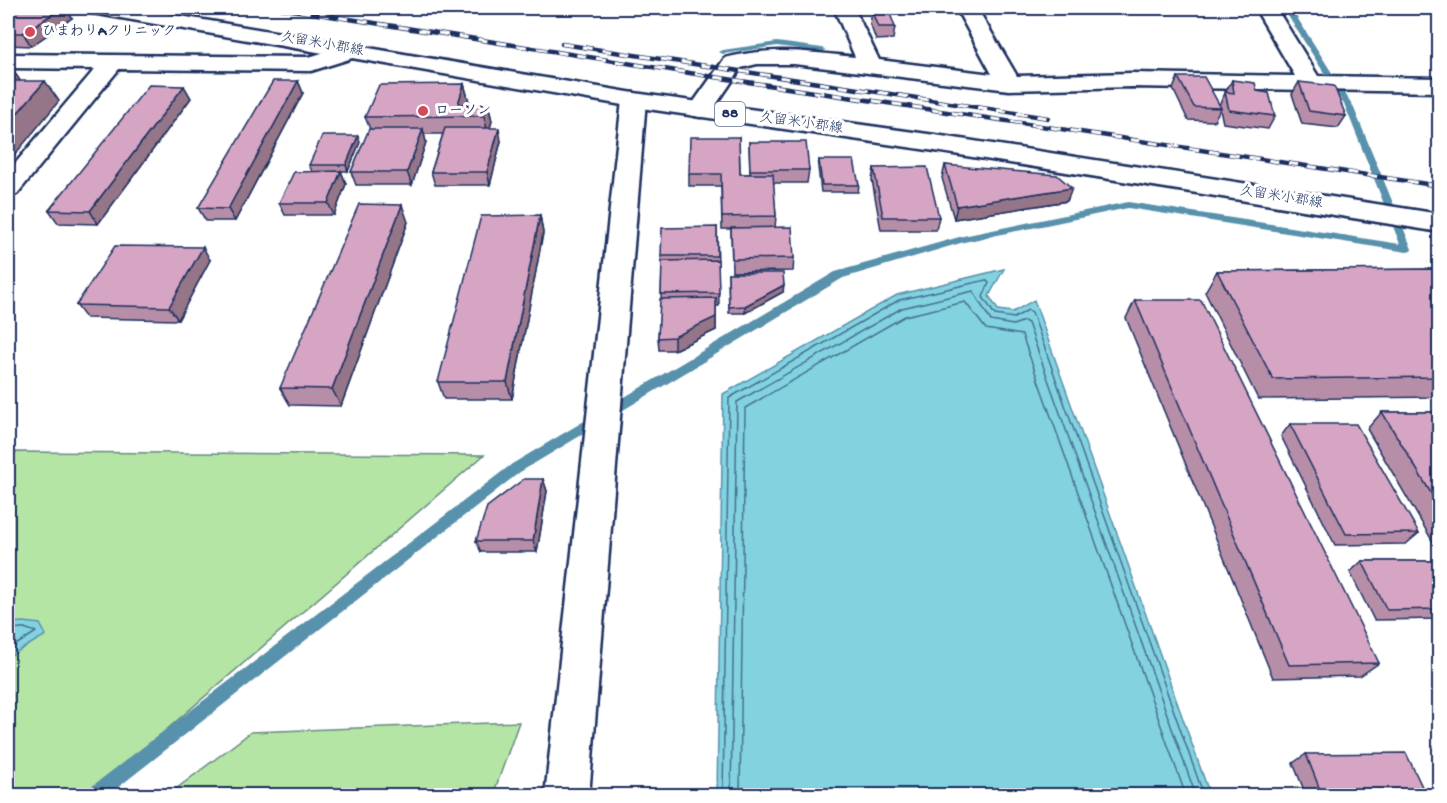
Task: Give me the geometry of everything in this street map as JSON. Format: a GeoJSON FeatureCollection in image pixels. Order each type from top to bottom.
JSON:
{"type":"FeatureCollection","features":[{"type":"Feature","properties":{"kind":"street","name":"久留米小郡線"},"geometry":{"type":"LineString","coordinates":[[103,8],[634,100],[935,143],[1438,223]]}},
{"type":"Feature","properties":{"kind":"street"},"geometry":{"type":"LineString","coordinates":[[844,8],[870,65]]}},
{"type":"Feature","properties":{"kind":"street"},"geometry":{"type":"LineString","coordinates":[[967,8],[1009,83]]}},
{"type":"Feature","properties":{"kind":"street"},"geometry":{"type":"LineString","coordinates":[[1266,8],[1312,85]]}},
{"type":"Feature","properties":{"kind":"street"},"geometry":{"type":"LineString","coordinates":[[8,60],[311,64],[354,51]]}},
{"type":"Feature","properties":{"kind":"street"},"geometry":{"type":"LineString","coordinates":[[700,110],[715,85],[733,63],[757,57],[794,57],[1009,83],[1121,80],[1312,85],[1440,85]]}},
{"type":"Feature","properties":{"kind":"street"},"geometry":{"type":"LineString","coordinates":[[8,188],[112,62]]}},
{"type":"Feature","properties":{"kind":"street"},"geometry":{"type":"LineString","coordinates":[[567,795],[634,100]]}},
{"type":"Feature","properties":{"kind":"green space"},"geometry":{"type":"Polygon","coordinates":[[[8,452],[484,455],[98,789],[89,795],[8,796],[8,452]]]}},
{"type":"Feature","properties":{"kind":"green space"},"geometry":{"type":"Polygon","coordinates":[[[519,722],[493,795],[168,795],[251,732],[519,722]]]}},
{"type":"Feature","properties":{"kind":"water"},"geometry":{"type":"Polygon","coordinates":[[[1004,269],[989,296],[998,310],[1013,312],[1034,300],[1210,795],[717,795],[723,394],[897,295],[1004,269]]]}},
{"type":"Feature","properties":{"kind":"water"},"geometry":{"type":"Polygon","coordinates":[[[8,623],[40,624],[46,635],[8,657],[8,623]]]}},
{"type":"Feature","properties":{"kind":"building"},"geometry":{"type":"Polygon","coordinates":[[[8,8],[62,8],[23,33],[8,33],[8,8]]]}},
{"type":"Feature","properties":{"kind":"building"},"geometry":{"type":"Polygon","coordinates":[[[889,11],[895,27],[878,27],[872,12],[889,11]]]}},
{"type":"Feature","properties":{"kind":"building"},"geometry":{"type":"Polygon","coordinates":[[[1178,77],[1204,77],[1221,108],[1194,107],[1178,77]]]}},
{"type":"Feature","properties":{"kind":"building"},"geometry":{"type":"Polygon","coordinates":[[[1232,80],[1255,83],[1257,91],[1269,93],[1275,116],[1229,110],[1225,92],[1234,93],[1232,80]]]}},
{"type":"Feature","properties":{"kind":"building"},"geometry":{"type":"Polygon","coordinates":[[[8,81],[45,81],[8,124],[8,81]]]}},
{"type":"Feature","properties":{"kind":"building"},"geometry":{"type":"Polygon","coordinates":[[[273,81],[298,81],[228,209],[198,208],[273,81]]]}},
{"type":"Feature","properties":{"kind":"building"},"geometry":{"type":"Polygon","coordinates":[[[1299,82],[1334,86],[1346,116],[1309,111],[1299,82]]]}},
{"type":"Feature","properties":{"kind":"building"},"geometry":{"type":"Polygon","coordinates":[[[464,84],[458,104],[488,104],[484,116],[365,117],[379,85],[464,84]]]}},
{"type":"Feature","properties":{"kind":"building"},"geometry":{"type":"Polygon","coordinates":[[[149,85],[184,86],[90,211],[49,210],[149,85]]]}},
{"type":"Feature","properties":{"kind":"building"},"geometry":{"type":"Polygon","coordinates":[[[445,128],[499,128],[487,172],[431,172],[445,128]]]}},
{"type":"Feature","properties":{"kind":"building"},"geometry":{"type":"Polygon","coordinates":[[[369,129],[423,129],[407,172],[351,172],[369,129]]]}},
{"type":"Feature","properties":{"kind":"building"},"geometry":{"type":"Polygon","coordinates":[[[322,136],[358,136],[346,165],[309,165],[322,136]]]}},
{"type":"Feature","properties":{"kind":"building"},"geometry":{"type":"Polygon","coordinates":[[[690,137],[739,137],[740,174],[773,174],[776,216],[722,217],[721,174],[689,174],[690,137]]]}},
{"type":"Feature","properties":{"kind":"building"},"geometry":{"type":"Polygon","coordinates":[[[749,142],[806,142],[809,170],[750,170],[749,142]]]}},
{"type":"Feature","properties":{"kind":"building"},"geometry":{"type":"Polygon","coordinates":[[[819,160],[854,160],[859,185],[822,185],[819,160]]]}},
{"type":"Feature","properties":{"kind":"building"},"geometry":{"type":"Polygon","coordinates":[[[945,165],[1057,175],[1072,188],[957,206],[945,165]]]}},
{"type":"Feature","properties":{"kind":"building"},"geometry":{"type":"Polygon","coordinates":[[[927,167],[939,217],[883,217],[874,168],[927,167]]]}},
{"type":"Feature","properties":{"kind":"building"},"geometry":{"type":"Polygon","coordinates":[[[341,171],[328,203],[279,203],[294,172],[341,171]]]}},
{"type":"Feature","properties":{"kind":"building"},"geometry":{"type":"Polygon","coordinates":[[[359,204],[402,205],[332,389],[280,388],[359,204]]]}},
{"type":"Feature","properties":{"kind":"building"},"geometry":{"type":"Polygon","coordinates":[[[540,215],[507,382],[438,382],[481,216],[540,215]]]}},
{"type":"Feature","properties":{"kind":"building"},"geometry":{"type":"Polygon","coordinates":[[[717,227],[717,256],[661,256],[662,228],[717,227]]]}},
{"type":"Feature","properties":{"kind":"building"},"geometry":{"type":"Polygon","coordinates":[[[792,227],[794,258],[732,259],[731,228],[792,227]]]}},
{"type":"Feature","properties":{"kind":"building"},"geometry":{"type":"Polygon","coordinates":[[[115,246],[203,247],[169,307],[76,305],[115,246]]]}},
{"type":"Feature","properties":{"kind":"building"},"geometry":{"type":"Polygon","coordinates":[[[718,260],[719,293],[661,294],[662,261],[718,260]]]}},
{"type":"Feature","properties":{"kind":"building"},"geometry":{"type":"Polygon","coordinates":[[[1440,269],[1440,377],[1273,379],[1217,271],[1440,269]]]}},
{"type":"Feature","properties":{"kind":"building"},"geometry":{"type":"Polygon","coordinates":[[[728,273],[783,273],[784,285],[745,306],[729,307],[728,273]]]}},
{"type":"Feature","properties":{"kind":"building"},"geometry":{"type":"Polygon","coordinates":[[[716,298],[716,317],[674,337],[658,338],[660,299],[716,298]]]}},
{"type":"Feature","properties":{"kind":"building"},"geometry":{"type":"Polygon","coordinates":[[[1135,300],[1201,300],[1379,663],[1289,665],[1135,300]]]}},
{"type":"Feature","properties":{"kind":"building"},"geometry":{"type":"Polygon","coordinates":[[[1382,412],[1440,412],[1440,508],[1382,412]]]}},
{"type":"Feature","properties":{"kind":"building"},"geometry":{"type":"Polygon","coordinates":[[[1290,424],[1356,424],[1419,533],[1346,534],[1290,424]]]}},
{"type":"Feature","properties":{"kind":"building"},"geometry":{"type":"Polygon","coordinates":[[[524,479],[543,479],[533,541],[476,541],[487,507],[524,479]]]}},
{"type":"Feature","properties":{"kind":"building"},"geometry":{"type":"Polygon","coordinates":[[[1362,561],[1440,561],[1440,609],[1387,610],[1362,561]]]}},
{"type":"Feature","properties":{"kind":"building"},"geometry":{"type":"Polygon","coordinates":[[[1406,753],[1426,795],[1322,795],[1306,754],[1406,753]]]}},
{"type":"Feature","properties":{"kind":"waterway"},"geometry":{"type":"LineString","coordinates":[[93,796],[516,468],[839,275],[963,239],[1128,205],[1407,249],[1349,106],[1287,8]]}},
{"type":"Feature","properties":{"kind":"waterway"},"geometry":{"type":"LineString","coordinates":[[723,52],[777,44],[822,50]]}},
{"type":"Feature","properties":{"kind":"railway"},"geometry":{"type":"LineString","coordinates":[[280,8],[721,78],[1440,186]]}},
{"type":"Feature","properties":{"kind":"railway"},"geometry":{"type":"LineString","coordinates":[[562,44],[1048,118]]}},
{"type":"Feature","properties":{"kind":"place","name":"ひまわりAクリニック"},"geometry":{"type":"Point","coordinates":[30,32]}},
{"type":"Feature","properties":{"kind":"place","name":"ローソン"},"geometry":{"type":"Point","coordinates":[423,111]}}]}
